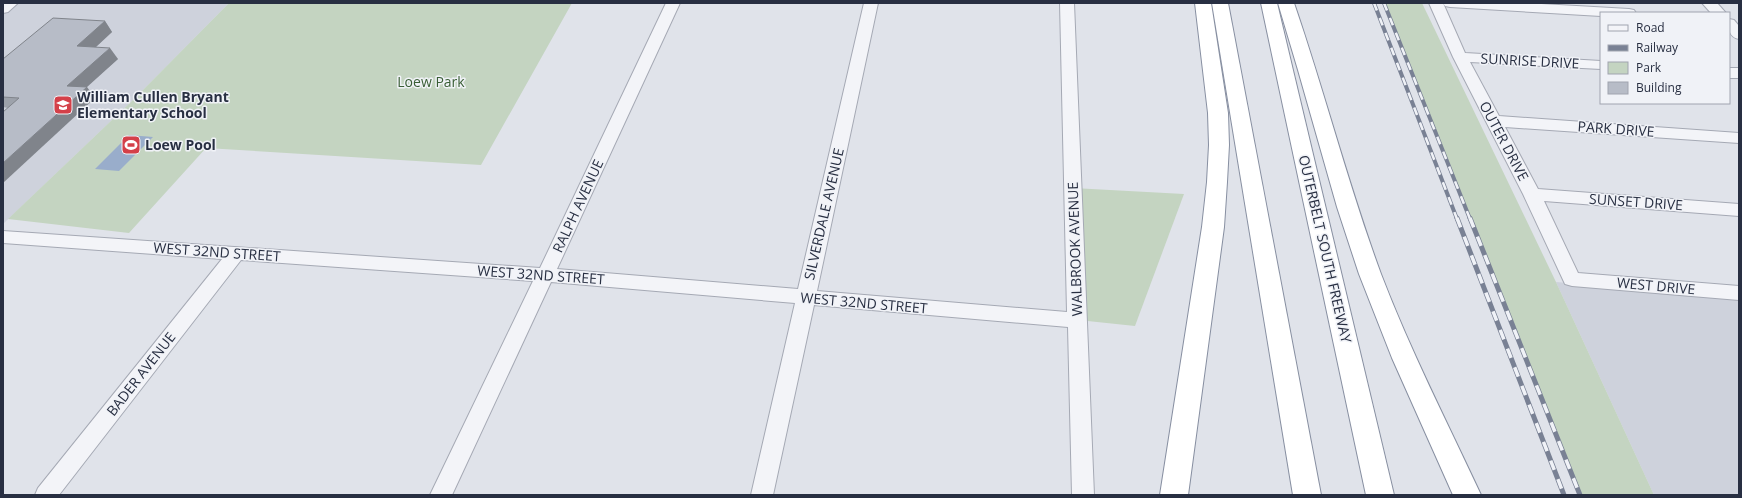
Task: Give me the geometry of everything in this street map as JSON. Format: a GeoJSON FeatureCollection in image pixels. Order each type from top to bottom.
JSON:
{"type":"FeatureCollection","features":[{"type":"Feature","properties":{"kind":"highway"},"geometry":{"type":"LineString","coordinates":[[1174,495],[1213,227],[1217,182],[1219,146],[1218,113],[1203,3]]}},
{"type":"Feature","properties":{"kind":"highway"},"geometry":{"type":"LineString","coordinates":[[1220,3],[1307,495]]}},
{"type":"Feature","properties":{"kind":"highway","name":"OUTERBELT SOUTH FREEWAY"},"geometry":{"type":"LineString","coordinates":[[1269,3],[1380,495]]}},
{"type":"Feature","properties":{"kind":"highway"},"geometry":{"type":"LineString","coordinates":[[1286,3],[1350,215],[1370,273],[1395,337],[1467,495]]}},
{"type":"Feature","properties":{"kind":"street"},"geometry":{"type":"LineString","coordinates":[[3,9],[11,3]]}},
{"type":"Feature","properties":{"kind":"street","name":"RALPH AVENUE"},"geometry":{"type":"LineString","coordinates":[[441,495],[673,3]]}},
{"type":"Feature","properties":{"kind":"street","name":"SILVERDALE AVENUE"},"geometry":{"type":"LineString","coordinates":[[762,495],[871,3]]}},
{"type":"Feature","properties":{"kind":"street","name":"WALBROOK AVENUE"},"geometry":{"type":"LineString","coordinates":[[1067,3],[1083,495]]}},
{"type":"Feature","properties":{"kind":"street","name":"OUTER DRIVE"},"geometry":{"type":"LineString","coordinates":[[1436,3],[1460,57],[1532,194],[1572,279]]}},
{"type":"Feature","properties":{"kind":"street"},"geometry":{"type":"LineString","coordinates":[[1450,3],[1611,12]]}},
{"type":"Feature","properties":{"kind":"street"},"geometry":{"type":"LineString","coordinates":[[1709,3],[1718,12]]}},
{"type":"Feature","properties":{"kind":"street"},"geometry":{"type":"LineString","coordinates":[[1730,24],[1739,34]]}},
{"type":"Feature","properties":{"kind":"street","name":"SUNRISE DRIVE"},"geometry":{"type":"LineString","coordinates":[[1460,57],[1600,65]]}},
{"type":"Feature","properties":{"kind":"street","name":"PARK DRIVE"},"geometry":{"type":"LineString","coordinates":[[1494,121],[1739,138]]}},
{"type":"Feature","properties":{"kind":"street","name":"SUNSET DRIVE"},"geometry":{"type":"LineString","coordinates":[[1532,194],[1739,210]]}},
{"type":"Feature","properties":{"kind":"street","name":"WEST 32ND STREET"},"geometry":{"type":"LineString","coordinates":[[3,237],[545,275],[1078,320]]}},
{"type":"Feature","properties":{"kind":"street","name":"BADER AVENUE"},"geometry":{"type":"LineString","coordinates":[[46,495],[236,254]]}},
{"type":"Feature","properties":{"kind":"street","name":"WEST DRIVE"},"geometry":{"type":"LineString","coordinates":[[1572,279],[1739,293]]}},
{"type":"Feature","properties":{"kind":"shaded area"},"geometry":{"type":"Polygon","coordinates":[[[11,3],[229,3],[134,99],[3,224],[3,9],[11,3]]]}},
{"type":"Feature","properties":{"kind":"shaded area"},"geometry":{"type":"Polygon","coordinates":[[[1556,282],[1739,296],[1739,495],[1654,495],[1556,282]]]}},
{"type":"Feature","properties":{"kind":"green space","name":"Loew Park"},"geometry":{"type":"Polygon","coordinates":[[[229,3],[572,3],[481,165],[206,148],[129,233],[8,219],[134,99],[229,3]]]}},
{"type":"Feature","properties":{"kind":"green space"},"geometry":{"type":"Polygon","coordinates":[[[1384,3],[1422,3],[1556,282],[1654,495],[1580,495],[1384,3]]]}},
{"type":"Feature","properties":{"kind":"green space"},"geometry":{"type":"Polygon","coordinates":[[[1073,188],[1184,194],[1135,326],[1078,320],[1073,188]]]}},
{"type":"Feature","properties":{"kind":"water","name":"Loew Pool"},"geometry":{"type":"Polygon","coordinates":[[[129,135],[153,137],[119,171],[95,169],[129,135]]]}},
{"type":"Feature","properties":{"kind":"building","name":"William Cullen Bryant Elementary School"},"geometry":{"type":"Polygon","coordinates":[[[53,18],[105,21],[77,46],[110,48],[67,86],[87,87],[3,163],[3,112],[19,98],[3,97],[3,59],[53,18]]]}},
{"type":"Feature","properties":{"kind":"railway"},"geometry":{"type":"LineString","coordinates":[[1374,3],[1457,219]]}},
{"type":"Feature","properties":{"kind":"railway"},"geometry":{"type":"LineString","coordinates":[[1384,3],[1470,219]]}},
{"type":"Feature","properties":{"kind":"railway"},"geometry":{"type":"LineString","coordinates":[[1457,218],[1564,495]]}},
{"type":"Feature","properties":{"kind":"railway"},"geometry":{"type":"LineString","coordinates":[[1470,218],[1580,495]]}},
{"type":"Feature","properties":{"kind":"place","name":"William Cullen Bryant Elementary School"},"geometry":{"type":"Point","coordinates":[63,105]}},
{"type":"Feature","properties":{"kind":"place","name":"Loew Pool"},"geometry":{"type":"Point","coordinates":[131,145]}}]}
